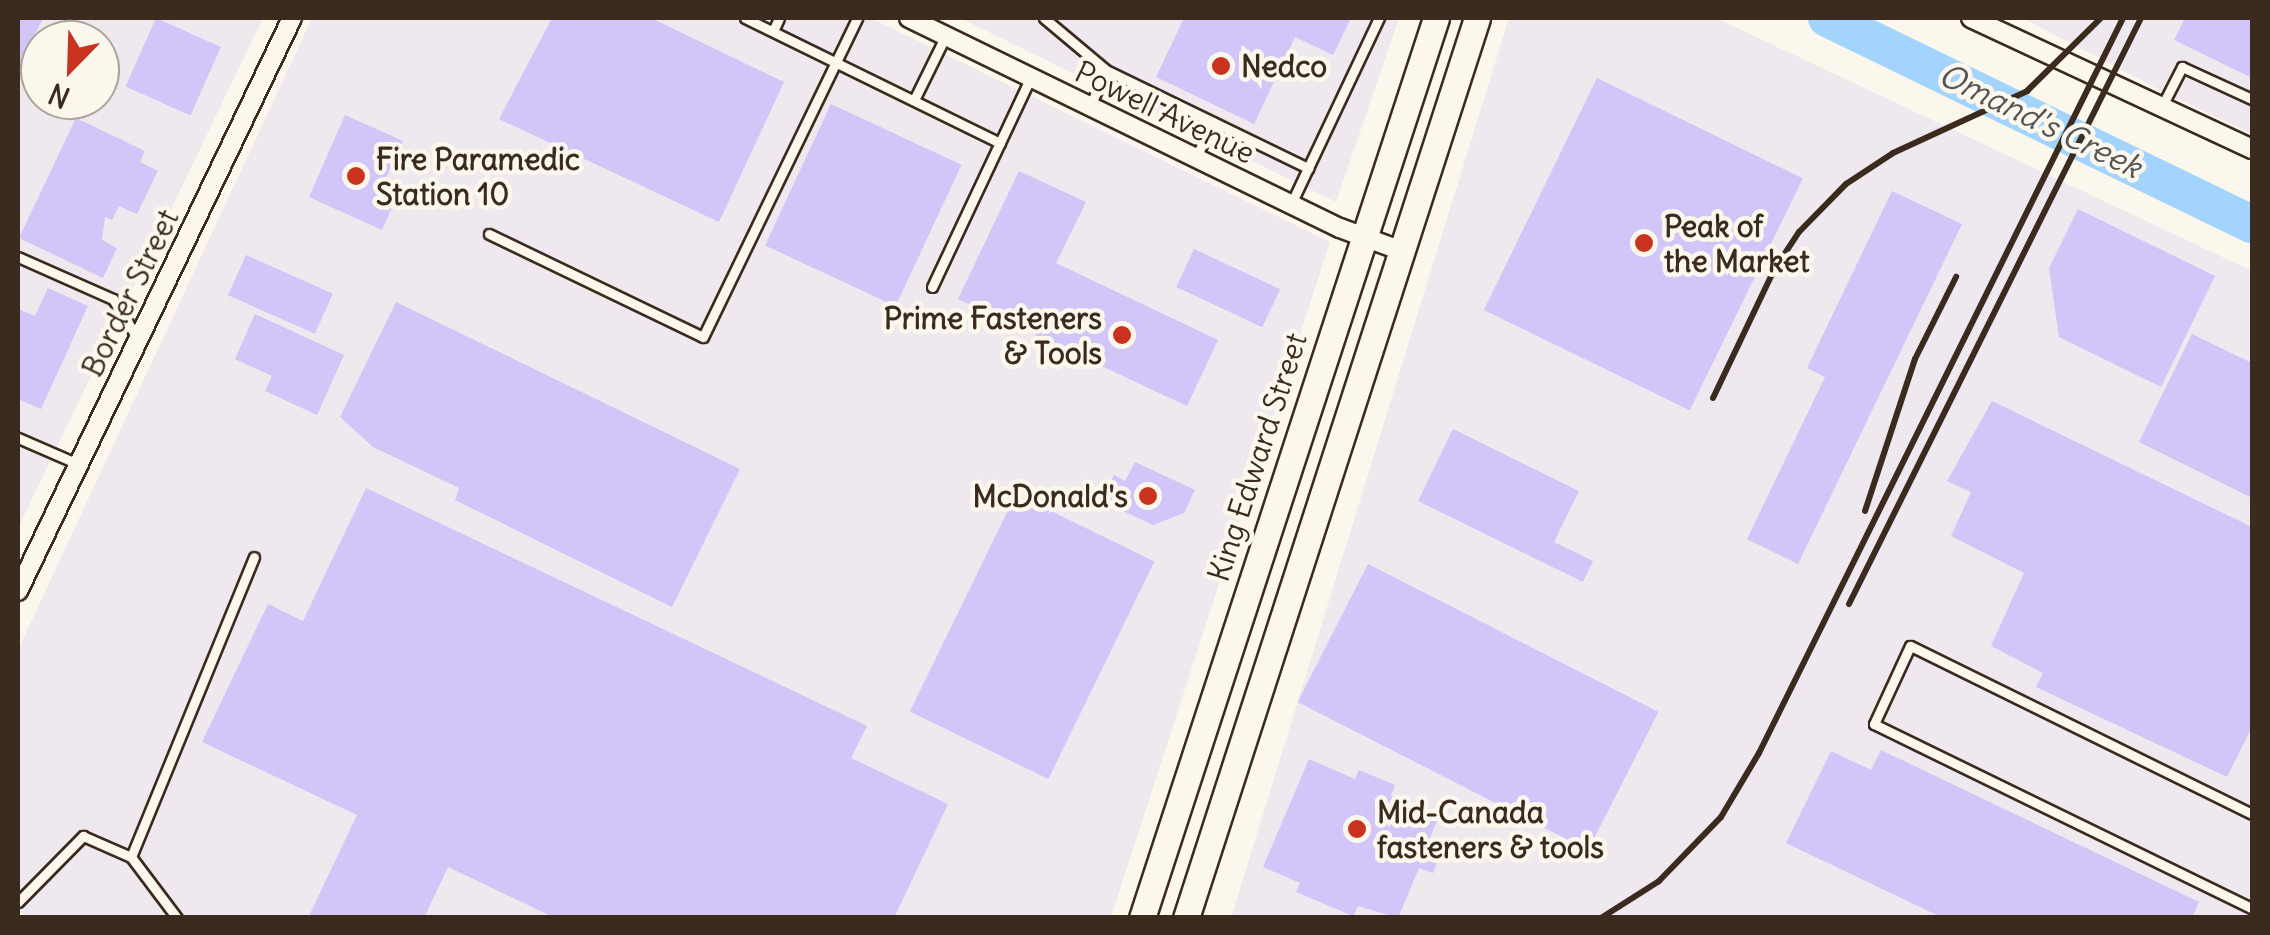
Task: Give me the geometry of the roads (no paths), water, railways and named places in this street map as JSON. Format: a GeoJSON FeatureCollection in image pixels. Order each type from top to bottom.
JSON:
{"type":"FeatureCollection","features":[{"type":"Feature","properties":{"kind":"main road"},"geometry":{"type":"LineString","coordinates":[[1186,918],[1473,29],[1434,22]]}},
{"type":"Feature","properties":{"kind":"main road","name":"King Edward Street"},"geometry":{"type":"LineString","coordinates":[[1142,918],[1434,22]]}},
{"type":"Feature","properties":{"kind":"main road"},"geometry":{"type":"LineString","coordinates":[[1281,489],[1319,502]]}},
{"type":"Feature","properties":{"kind":"street","name":"Border Street"},"geometry":{"type":"LineString","coordinates":[[19,585],[292,18]]}},
{"type":"Feature","properties":{"kind":"street","name":"Powell Avenue"},"geometry":{"type":"LineString","coordinates":[[909,18],[942,28],[1031,77],[1196,158],[1363,238],[1400,250]]}},
{"type":"Feature","properties":{"kind":"street"},"geometry":{"type":"LineString","coordinates":[[1971,18],[2252,149]]}},
{"type":"Feature","properties":{"kind":"lane"},"geometry":{"type":"LineString","coordinates":[[745,18],[1000,142]]}},
{"type":"Feature","properties":{"kind":"lane"},"geometry":{"type":"LineString","coordinates":[[773,31],[779,18]]}},
{"type":"Feature","properties":{"kind":"lane"},"geometry":{"type":"LineString","coordinates":[[490,234],[704,336],[857,18]]}},
{"type":"Feature","properties":{"kind":"lane"},"geometry":{"type":"LineString","coordinates":[[1044,18],[1106,70],[1308,168]]}},
{"type":"Feature","properties":{"kind":"lane"},"geometry":{"type":"LineString","coordinates":[[1291,204],[1378,18]]}},
{"type":"Feature","properties":{"kind":"lane"},"geometry":{"type":"LineString","coordinates":[[914,100],[942,28]]}},
{"type":"Feature","properties":{"kind":"lane"},"geometry":{"type":"LineString","coordinates":[[2162,106],[2182,66],[2252,100]]}},
{"type":"Feature","properties":{"kind":"lane"},"geometry":{"type":"LineString","coordinates":[[1090,106],[1106,70]]}},
{"type":"Feature","properties":{"kind":"lane"},"geometry":{"type":"LineString","coordinates":[[932,286],[1031,77]]}},
{"type":"Feature","properties":{"kind":"lane"},"geometry":{"type":"LineString","coordinates":[[1196,158],[1214,122]]}},
{"type":"Feature","properties":{"kind":"lane"},"geometry":{"type":"LineString","coordinates":[[18,257],[114,299],[138,340]]}},
{"type":"Feature","properties":{"kind":"lane"},"geometry":{"type":"LineString","coordinates":[[18,437],[78,464]]}},
{"type":"Feature","properties":{"kind":"lane"},"geometry":{"type":"LineString","coordinates":[[131,857],[254,558]]}},
{"type":"Feature","properties":{"kind":"lane"},"geometry":{"type":"LineString","coordinates":[[2252,814],[1910,646],[1874,724],[2252,908]]}},
{"type":"Feature","properties":{"kind":"lane"},"geometry":{"type":"LineString","coordinates":[[18,902],[83,836],[131,857],[177,918]]}},
{"type":"Feature","properties":{"kind":"waterway","name":"Omand's Creek"},"geometry":{"type":"LineString","coordinates":[[1827,18],[2252,224]]}},
{"type":"Feature","properties":{"kind":"railway"},"geometry":{"type":"LineString","coordinates":[[1713,398],[1774,270],[1799,232],[1846,184],[1893,153],[2027,91],[2101,18]]}},
{"type":"Feature","properties":{"kind":"railway"},"geometry":{"type":"LineString","coordinates":[[1601,918],[1659,881],[1721,817],[1759,753],[2123,18]]}},
{"type":"Feature","properties":{"kind":"railway"},"geometry":{"type":"LineString","coordinates":[[1849,604],[2141,18]]}},
{"type":"Feature","properties":{"kind":"railway"},"geometry":{"type":"LineString","coordinates":[[1865,511],[1915,359],[1956,277]]}},
{"type":"Feature","properties":{"kind":"place","name":"Nedco"},"geometry":{"type":"Point","coordinates":[1221,66]}},
{"type":"Feature","properties":{"kind":"place","name":"Fire Paramedic Station 10"},"geometry":{"type":"Point","coordinates":[356,176]}},
{"type":"Feature","properties":{"kind":"place","name":"Peak of the Market"},"geometry":{"type":"Point","coordinates":[1644,243]}},
{"type":"Feature","properties":{"kind":"place","name":"Prime Fasteners & Tools"},"geometry":{"type":"Point","coordinates":[1122,335]}},
{"type":"Feature","properties":{"kind":"place","name":"McDonald's"},"geometry":{"type":"Point","coordinates":[1148,496]}},
{"type":"Feature","properties":{"kind":"place","name":"Mid-Canada fasteners & tools"},"geometry":{"type":"Point","coordinates":[1357,829]}}]}
